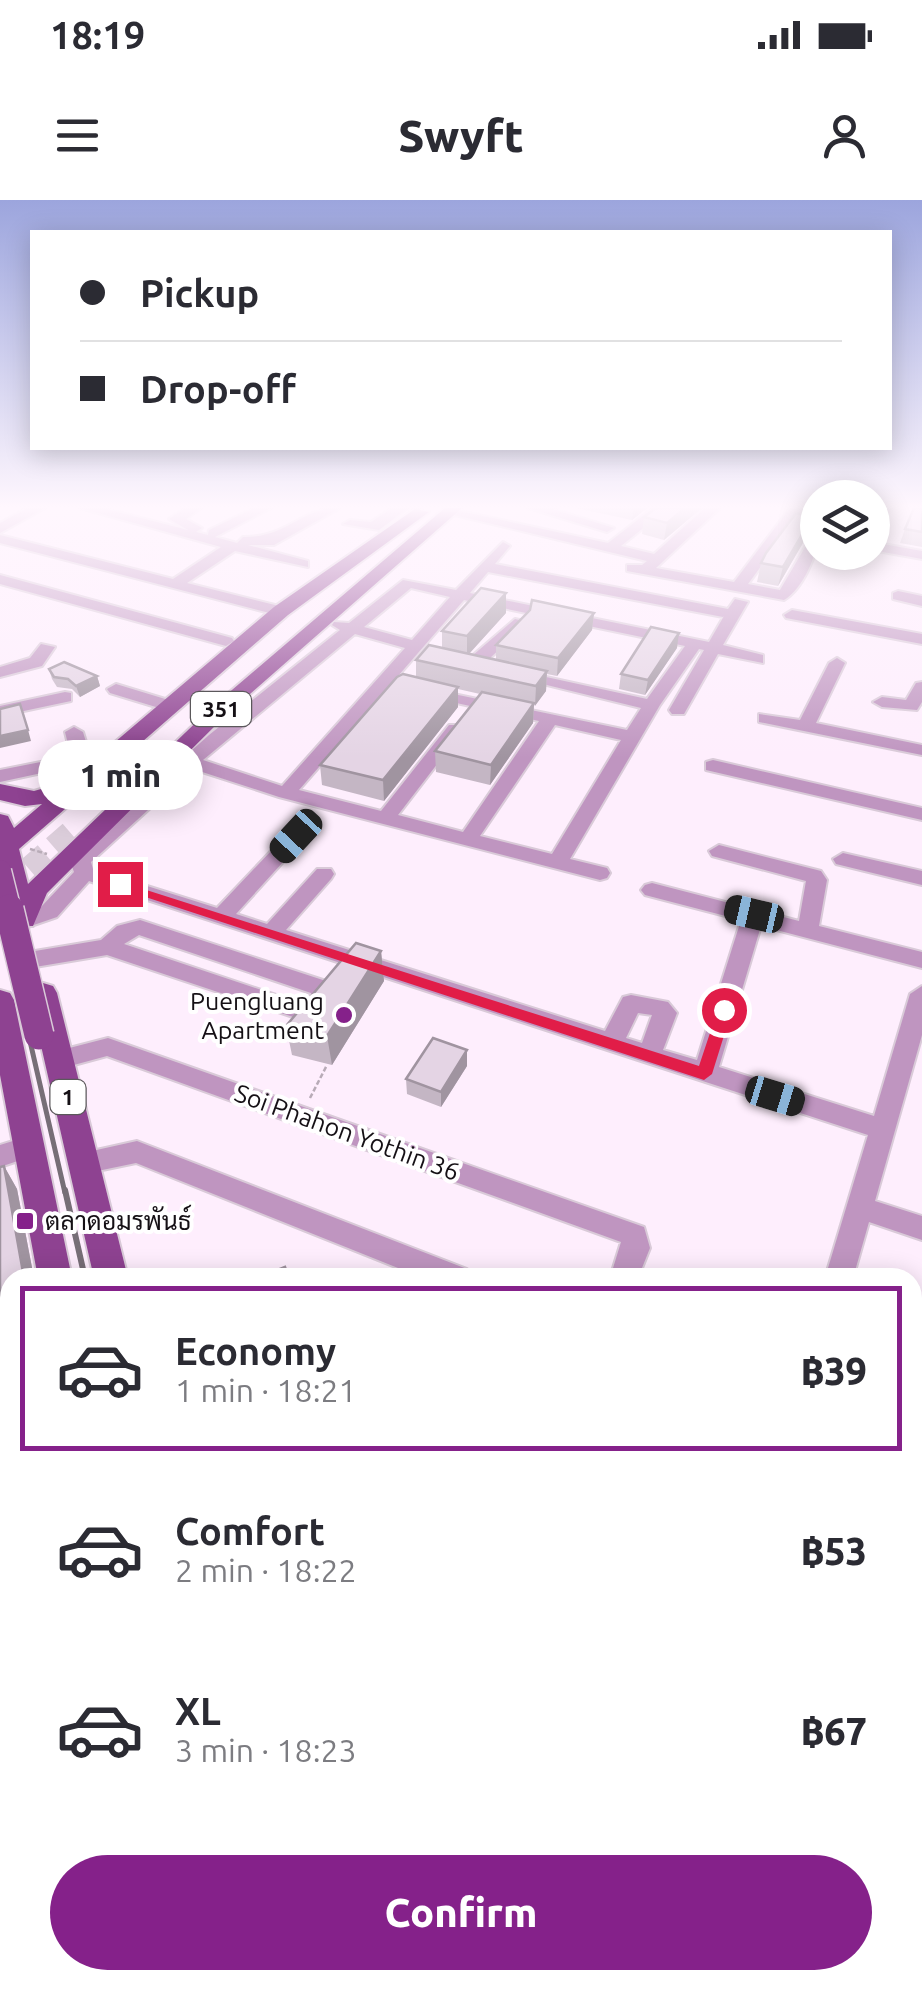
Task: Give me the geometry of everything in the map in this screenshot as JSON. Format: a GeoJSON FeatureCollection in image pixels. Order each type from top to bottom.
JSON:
{"type":"FeatureCollection","features":[{"type":"Feature","properties":{"kind":"main road","name":"351"},"geometry":{"type":"LineString","coordinates":[[14,906],[36,890],[64,845],[84,767],[116,752],[280,611],[310,591]]}},
{"type":"Feature","properties":{"kind":"main road"},"geometry":{"type":"LineString","coordinates":[[7,859],[48,864],[294,627],[338,591]]}},
{"type":"Feature","properties":{"kind":"main road","name":"351"},"geometry":{"type":"LineString","coordinates":[[7,859],[64,845],[101,825],[350,591]]}},
{"type":"Feature","properties":{"kind":"main road"},"geometry":{"type":"LineString","coordinates":[[0,791],[21,799],[46,796],[84,767]]}},
{"type":"Feature","properties":{"kind":"main road"},"geometry":{"type":"LineString","coordinates":[[0,820],[40,1045],[67,1268]]}},
{"type":"Feature","properties":{"kind":"main road"},"geometry":{"type":"LineString","coordinates":[[64,845],[36,838],[44,845],[77,840],[101,825]]}},
{"type":"Feature","properties":{"kind":"main road"},"geometry":{"type":"LineString","coordinates":[[7,859],[14,906]]}},
{"type":"Feature","properties":{"kind":"main road","name":"1"},"geometry":{"type":"LineString","coordinates":[[14,906],[35,959],[40,1045],[83,1163],[109,1268]]}},
{"type":"Feature","properties":{"kind":"main road"},"geometry":{"type":"LineString","coordinates":[[0,941],[40,1045],[96,1268]]}},
{"type":"Feature","properties":{"kind":"main road"},"geometry":{"type":"LineString","coordinates":[[0,968],[35,959]]}},
{"type":"Feature","properties":{"kind":"main road"},"geometry":{"type":"LineString","coordinates":[[0,1000],[15,1151],[52,1268]]}},
{"type":"Feature","properties":{"kind":"street"},"geometry":{"type":"LineString","coordinates":[[46,591],[226,641]]}},
{"type":"Feature","properties":{"kind":"street"},"geometry":{"type":"LineString","coordinates":[[205,591],[280,611]]}},
{"type":"Feature","properties":{"kind":"street"},"geometry":{"type":"LineString","coordinates":[[64,845],[80,861],[215,738],[398,591]]}},
{"type":"Feature","properties":{"kind":"street"},"geometry":{"type":"LineString","coordinates":[[443,591],[757,658]]}},
{"type":"Feature","properties":{"kind":"street"},"geometry":{"type":"LineString","coordinates":[[286,792],[418,652],[466,591]]}},
{"type":"Feature","properties":{"kind":"street"},"geometry":{"type":"LineString","coordinates":[[582,623],[603,591]]}},
{"type":"Feature","properties":{"kind":"street"},"geometry":{"type":"LineString","coordinates":[[612,591],[722,612]]}},
{"type":"Feature","properties":{"kind":"street"},"geometry":{"type":"LineString","coordinates":[[728,591],[739,595],[789,591]]}},
{"type":"Feature","properties":{"kind":"street"},"geometry":{"type":"LineString","coordinates":[[678,710],[716,648],[741,591]]}},
{"type":"Feature","properties":{"kind":"street"},"geometry":{"type":"LineString","coordinates":[[898,596],[922,601]]}},
{"type":"Feature","properties":{"kind":"street"},"geometry":{"type":"LineString","coordinates":[[792,616],[922,639]]}},
{"type":"Feature","properties":{"kind":"street"},"geometry":{"type":"LineString","coordinates":[[322,619],[418,652]]}},
{"type":"Feature","properties":{"kind":"street"},"geometry":{"type":"LineString","coordinates":[[521,622],[464,664],[651,705]]}},
{"type":"Feature","properties":{"kind":"street"},"geometry":{"type":"LineString","coordinates":[[558,861],[651,705],[694,643]]}},
{"type":"Feature","properties":{"kind":"street"},"geometry":{"type":"LineString","coordinates":[[0,672],[36,662],[48,647]]}},
{"type":"Feature","properties":{"kind":"street"},"geometry":{"type":"LineString","coordinates":[[806,726],[838,663]]}},
{"type":"Feature","properties":{"kind":"street"},"geometry":{"type":"LineString","coordinates":[[387,682],[634,737]]}},
{"type":"Feature","properties":{"kind":"street"},"geometry":{"type":"LineString","coordinates":[[882,702],[911,706],[922,687]]}},
{"type":"Feature","properties":{"kind":"street"},"geometry":{"type":"LineString","coordinates":[[116,689],[169,706]]}},
{"type":"Feature","properties":{"kind":"street"},"geometry":{"type":"LineString","coordinates":[[0,711],[65,697]]}},
{"type":"Feature","properties":{"kind":"street"},"geometry":{"type":"LineString","coordinates":[[385,819],[476,702]]}},
{"type":"Feature","properties":{"kind":"street"},"geometry":{"type":"LineString","coordinates":[[766,718],[922,750]]}},
{"type":"Feature","properties":{"kind":"street"},"geometry":{"type":"LineString","coordinates":[[468,840],[550,719]]}},
{"type":"Feature","properties":{"kind":"street"},"geometry":{"type":"LineString","coordinates":[[0,776],[84,767],[74,732]]}},
{"type":"Feature","properties":{"kind":"street"},"geometry":{"type":"LineString","coordinates":[[192,762],[385,819],[600,873]]}},
{"type":"Feature","properties":{"kind":"street"},"geometry":{"type":"LineString","coordinates":[[713,766],[922,814]]}},
{"type":"Feature","properties":{"kind":"street"},"geometry":{"type":"LineString","coordinates":[[222,916],[296,836]]}},
{"type":"Feature","properties":{"kind":"street"},"geometry":{"type":"LineString","coordinates":[[64,845],[222,916],[881,1128]]}},
{"type":"Feature","properties":{"kind":"street"},"geometry":{"type":"LineString","coordinates":[[718,851],[814,876],[817,880],[808,928]]}},
{"type":"Feature","properties":{"kind":"street"},"geometry":{"type":"LineString","coordinates":[[842,859],[922,878]]}},
{"type":"Feature","properties":{"kind":"street"},"geometry":{"type":"LineString","coordinates":[[272,932],[324,874]]}},
{"type":"Feature","properties":{"kind":"street"},"geometry":{"type":"LineString","coordinates":[[652,890],[922,960]]}},
{"type":"Feature","properties":{"kind":"street"},"geometry":{"type":"LineString","coordinates":[[704,1074],[754,914]]}},
{"type":"Feature","properties":{"kind":"street"},"geometry":{"type":"LineString","coordinates":[[35,959],[108,947],[296,1010],[315,1007],[324,989],[140,926],[125,931],[108,947]]}},
{"type":"Feature","properties":{"kind":"street"},"geometry":{"type":"LineString","coordinates":[[843,1268],[881,1128],[918,1028],[922,994]]}},
{"type":"Feature","properties":{"kind":"street"},"geometry":{"type":"LineString","coordinates":[[611,1043],[631,1003],[660,1008],[665,1013],[649,1055]]}},
{"type":"Feature","properties":{"kind":"street","name":"Soi Phahon Yothin 36"},"geometry":{"type":"LineString","coordinates":[[40,1045],[108,1047],[634,1235],[636,1248],[628,1268]]}},
{"type":"Feature","properties":{"kind":"street"},"geometry":{"type":"LineString","coordinates":[[83,1163],[137,1152],[432,1268]]}},
{"type":"Feature","properties":{"kind":"street"},"geometry":{"type":"LineString","coordinates":[[858,1207],[922,1228]]}},
{"type":"Feature","properties":{"kind":"path"},"geometry":{"type":"LineString","coordinates":[[7,859],[64,845]]}},
{"type":"Feature","properties":{"kind":"path"},"geometry":{"type":"LineString","coordinates":[[301,1115],[327,1064]]}},
{"type":"Feature","properties":{"kind":"building"},"geometry":{"type":"Polygon","coordinates":[[[478,591],[506,593],[467,636],[442,631],[478,591]]]}},
{"type":"Feature","properties":{"kind":"building"},"geometry":{"type":"Polygon","coordinates":[[[532,600],[594,613],[558,658],[496,645],[530,610],[532,600]]]}},
{"type":"Feature","properties":{"kind":"building"},"geometry":{"type":"Polygon","coordinates":[[[651,627],[679,633],[648,680],[621,674],[651,627]]]}},
{"type":"Feature","properties":{"kind":"building"},"geometry":{"type":"Polygon","coordinates":[[[429,645],[547,671],[536,686],[416,660],[429,645]]]}},
{"type":"Feature","properties":{"kind":"building"},"geometry":{"type":"Polygon","coordinates":[[[64,662],[97,676],[76,686],[68,679],[54,677],[49,669],[64,662]]]}},
{"type":"Feature","properties":{"kind":"building"},"geometry":{"type":"Polygon","coordinates":[[[403,674],[458,687],[383,780],[320,765],[397,677],[403,674]]]}},
{"type":"Feature","properties":{"kind":"building"},"geometry":{"type":"Polygon","coordinates":[[[482,692],[534,703],[491,765],[435,751],[482,692]]]}},
{"type":"Feature","properties":{"kind":"building"},"geometry":{"type":"Polygon","coordinates":[[[20,704],[28,730],[0,736],[0,709],[20,704]]]}},
{"type":"Feature","properties":{"kind":"building"},"geometry":{"type":"Polygon","coordinates":[[[356,943],[381,951],[327,1036],[286,1026],[356,943]]]}},
{"type":"Feature","properties":{"kind":"building"},"geometry":{"type":"Polygon","coordinates":[[[433,1038],[467,1050],[441,1092],[406,1079],[433,1038]]]}},
{"type":"Feature","properties":{"kind":"building"},"geometry":{"type":"Polygon","coordinates":[[[4,1166],[22,1268],[0,1268],[0,1167],[4,1166]]]}},
{"type":"Feature","properties":{"kind":"tunnel"},"geometry":{"type":"LineString","coordinates":[[0,885],[26,870],[70,832]]}},
{"type":"Feature","properties":{"kind":"railway"},"geometry":{"type":"LineString","coordinates":[[0,911],[65,1193]]}},
{"type":"Feature","properties":{"kind":"railway"},"geometry":{"type":"LineString","coordinates":[[65,1190],[83,1268]]}},
{"type":"Feature","properties":{"kind":"place","name":"Puengluang Apartment"},"geometry":{"type":"Point","coordinates":[344,1015]}},
{"type":"Feature","properties":{"kind":"place","name":"ตลาดอมรพันธ์"},"geometry":{"type":"Point","coordinates":[25,1221]}},
{"type":"Feature","properties":{"kind":"route"},"geometry":{"type":"LineString","coordinates":[[120,884],[704,1074],[724,1010]]}}]}
